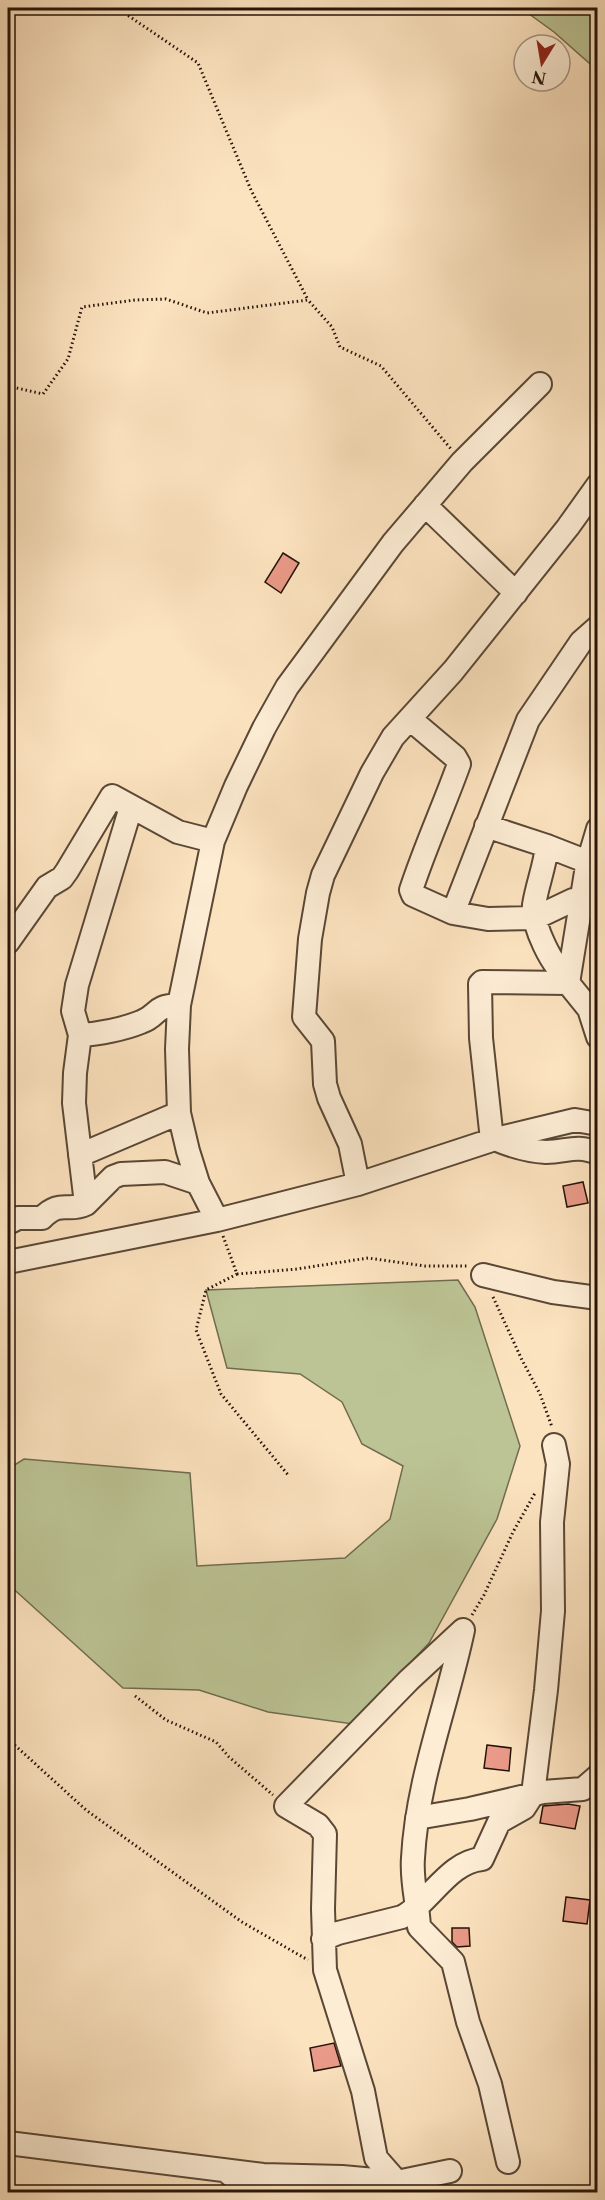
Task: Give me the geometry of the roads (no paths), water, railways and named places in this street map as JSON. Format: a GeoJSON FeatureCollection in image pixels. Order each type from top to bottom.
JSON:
{"type":"FeatureCollection","features":[{"type":"Feature","properties":{"kind":"street"},"geometry":{"type":"LineString","coordinates":[[217,1220],[198,1183],[179,1113],[177,1049],[179,1005],[213,841],[236,786],[287,687],[393,543],[462,462],[540,384]]}},
{"type":"Feature","properties":{"kind":"street"},"geometry":{"type":"LineString","coordinates":[[358,1185],[350,1144],[325,1084],[323,1041],[304,1017],[310,939],[323,875],[372,773],[393,737],[453,671],[568,527],[597,485]]}},
{"type":"Feature","properties":{"kind":"street"},"geometry":{"type":"LineString","coordinates":[[426,505],[516,593]]}},
{"type":"Feature","properties":{"kind":"street"},"geometry":{"type":"LineString","coordinates":[[453,913],[528,720],[581,642],[597,627]]}},
{"type":"Feature","properties":{"kind":"street"},"geometry":{"type":"LineString","coordinates":[[410,719],[455,757],[459,764],[422,855],[411,890],[413,895],[453,913],[488,919],[535,918],[565,903],[590,902]]}},
{"type":"Feature","properties":{"kind":"street"},"geometry":{"type":"LineString","coordinates":[[8,942],[47,887],[62,878],[67,871],[112,796],[178,832],[213,841]]}},
{"type":"Feature","properties":{"kind":"street"},"geometry":{"type":"LineString","coordinates":[[86,1204],[74,1102],[80,1035],[73,1011],[77,985],[131,807]]}},
{"type":"Feature","properties":{"kind":"street"},"geometry":{"type":"LineString","coordinates":[[486,826],[588,862]]}},
{"type":"Feature","properties":{"kind":"street"},"geometry":{"type":"LineString","coordinates":[[569,981],[590,902],[588,862],[597,829]]}},
{"type":"Feature","properties":{"kind":"street"},"geometry":{"type":"LineString","coordinates":[[547,846],[534,906],[535,918],[549,953],[589,1009],[597,1037]]}},
{"type":"Feature","properties":{"kind":"street"},"geometry":{"type":"LineString","coordinates":[[493,1139],[481,1038],[480,984],[482,982],[569,981]]}},
{"type":"Feature","properties":{"kind":"street"},"geometry":{"type":"LineString","coordinates":[[80,1035],[109,1032],[141,1023],[160,1007],[179,1005]]}},
{"type":"Feature","properties":{"kind":"street"},"geometry":{"type":"LineString","coordinates":[[80,1155],[179,1113]]}},
{"type":"Feature","properties":{"kind":"street"},"geometry":{"type":"LineString","coordinates":[[8,1262],[217,1220],[358,1185],[493,1139],[575,1120],[597,1124]]}},
{"type":"Feature","properties":{"kind":"street"},"geometry":{"type":"LineString","coordinates":[[493,1139],[533,1151],[550,1152],[567,1148],[585,1149],[597,1154]]}},
{"type":"Feature","properties":{"kind":"street"},"geometry":{"type":"LineString","coordinates":[[8,1223],[18,1218],[42,1218],[52,1208],[86,1204],[113,1177],[121,1174],[165,1172],[198,1183]]}},
{"type":"Feature","properties":{"kind":"street"},"geometry":{"type":"LineString","coordinates":[[483,1275],[553,1292],[597,1298]]}},
{"type":"Feature","properties":{"kind":"street"},"geometry":{"type":"LineString","coordinates":[[323,1939],[402,1917],[411,1912],[462,1867],[482,1859],[500,1822],[524,1808],[533,1794],[553,1611],[552,1522],[558,1464],[554,1445]]}},
{"type":"Feature","properties":{"kind":"street"},"geometry":{"type":"LineString","coordinates":[[397,2182],[376,2158],[363,2091],[325,1970],[323,1939],[325,1834],[318,1825],[285,1806],[409,1680],[463,1630],[438,1722],[417,1818],[412,1861],[414,1886],[419,1927],[453,1962],[468,2022],[490,2084],[508,2162]]}},
{"type":"Feature","properties":{"kind":"street"},"geometry":{"type":"LineString","coordinates":[[417,1818],[471,1809],[543,1792],[583,1789],[597,1776]]}},
{"type":"Feature","properties":{"kind":"street"},"geometry":{"type":"LineString","coordinates":[[8,2142],[226,2171],[301,2177],[342,2177],[397,2182],[450,2170]]}},
{"type":"Feature","properties":{"kind":"street"},"geometry":{"type":"LineString","coordinates":[[226,2171],[252,2193]]}}]}
